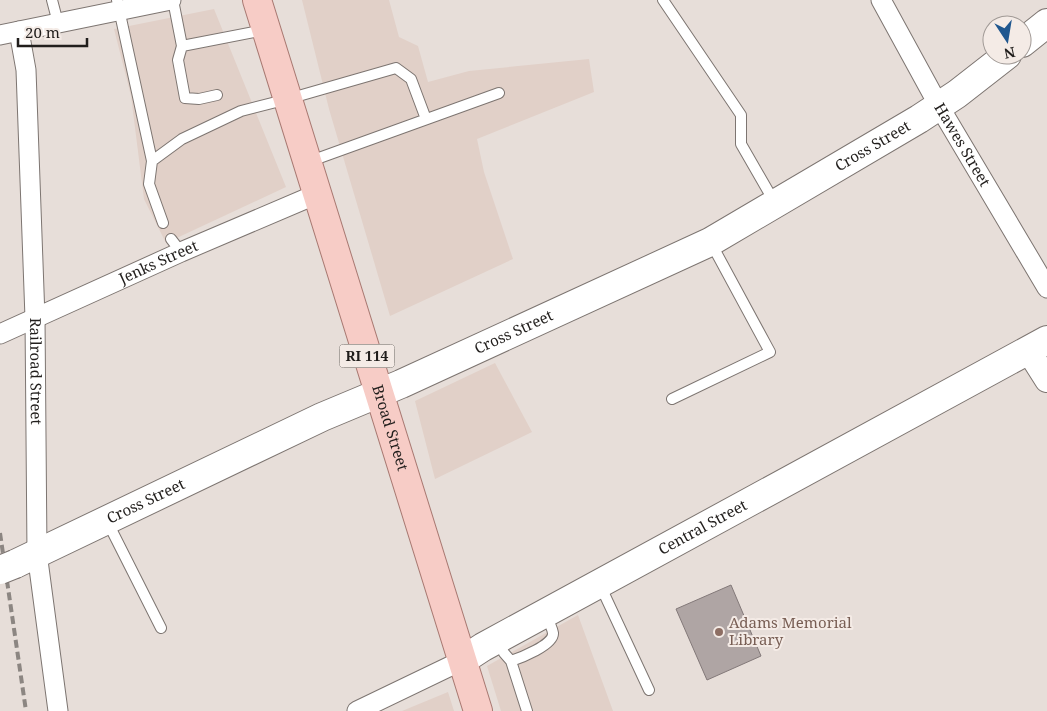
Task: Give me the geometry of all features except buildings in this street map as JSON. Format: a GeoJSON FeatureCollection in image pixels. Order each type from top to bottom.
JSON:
{"type":"FeatureCollection","features":[{"type":"Feature","properties":{"kind":"main road","name":"Broad Street"},"geometry":{"type":"LineString","coordinates":[[257,0],[464,660],[478,711]]}},
{"type":"Feature","properties":{"kind":"main road"},"geometry":{"type":"LineString","coordinates":[[1032,35],[1047,24]]}},
{"type":"Feature","properties":{"kind":"main road","name":"Cross Street"},"geometry":{"type":"LineString","coordinates":[[17,562],[322,417],[379,393],[710,242],[939,106],[994,65]]}},
{"type":"Feature","properties":{"kind":"main road","name":"Central Street"},"geometry":{"type":"LineString","coordinates":[[464,660],[505,650],[545,614],[1037,345]]}},
{"type":"Feature","properties":{"kind":"street"},"geometry":{"type":"LineString","coordinates":[[0,35],[58,23],[118,5],[172,0]]}},
{"type":"Feature","properties":{"kind":"street","name":"Hawes Street"},"geometry":{"type":"LineString","coordinates":[[881,0],[939,106],[1047,288]]}},
{"type":"Feature","properties":{"kind":"street","name":"Railroad Street"},"geometry":{"type":"LineString","coordinates":[[19,31],[26,70],[35,318],[17,562],[58,711]]}},
{"type":"Feature","properties":{"kind":"street","name":"Jenks Street"},"geometry":{"type":"LineString","coordinates":[[0,334],[35,318],[176,245],[317,194]]}},
{"type":"Feature","properties":{"kind":"street"},"geometry":{"type":"LineString","coordinates":[[1037,345],[1047,380]]}},
{"type":"Feature","properties":{"kind":"street","name":"Central Street"},"geometry":{"type":"LineString","coordinates":[[357,711],[464,660]]}},
{"type":"Feature","properties":{"kind":"lane"},"geometry":{"type":"LineString","coordinates":[[52,0],[58,23]]}},
{"type":"Feature","properties":{"kind":"lane"},"geometry":{"type":"LineString","coordinates":[[172,0],[182,46],[178,60],[185,98],[199,99],[217,95]]}},
{"type":"Feature","properties":{"kind":"lane"},"geometry":{"type":"LineString","coordinates":[[662,0],[741,115],[741,144],[776,204]]}},
{"type":"Feature","properties":{"kind":"lane"},"geometry":{"type":"LineString","coordinates":[[118,5],[152,161],[149,184],[163,223]]}},
{"type":"Feature","properties":{"kind":"lane"},"geometry":{"type":"LineString","coordinates":[[182,46],[266,29]]}},
{"type":"Feature","properties":{"kind":"lane"},"geometry":{"type":"LineString","coordinates":[[152,161],[182,139],[241,110],[288,99],[396,68],[412,78],[426,120]]}},
{"type":"Feature","properties":{"kind":"lane"},"geometry":{"type":"LineString","coordinates":[[308,162],[499,93]]}},
{"type":"Feature","properties":{"kind":"lane"},"geometry":{"type":"LineString","coordinates":[[672,398],[770,352],[710,242]]}},
{"type":"Feature","properties":{"kind":"lane"},"geometry":{"type":"LineString","coordinates":[[107,520],[161,628]]}},
{"type":"Feature","properties":{"kind":"lane"},"geometry":{"type":"LineString","coordinates":[[599,584],[649,690]]}},
{"type":"Feature","properties":{"kind":"lane"},"geometry":{"type":"LineString","coordinates":[[505,650],[526,711]]}},
{"type":"Feature","properties":{"kind":"shaded area"},"geometry":{"type":"Polygon","coordinates":[[[302,0],[389,0],[399,37],[418,46],[428,82],[469,71],[589,59],[594,92],[477,139],[484,172],[513,259],[390,316],[329,109],[302,0]]]}},
{"type":"Feature","properties":{"kind":"shaded area"},"geometry":{"type":"Polygon","coordinates":[[[214,9],[286,187],[166,243],[144,199],[131,96],[114,29],[214,9]]]}},
{"type":"Feature","properties":{"kind":"shaded area"},"geometry":{"type":"Polygon","coordinates":[[[495,363],[532,432],[435,479],[415,401],[495,363]]]}},
{"type":"Feature","properties":{"kind":"shaded area"},"geometry":{"type":"Polygon","coordinates":[[[578,615],[613,711],[501,711],[487,666],[578,615]]]}},
{"type":"Feature","properties":{"kind":"shaded area"},"geometry":{"type":"Polygon","coordinates":[[[448,692],[454,711],[402,711],[448,692]]]}},
{"type":"Feature","properties":{"kind":"railway"},"geometry":{"type":"LineString","coordinates":[[0,533],[26,711]]}},
{"type":"Feature","properties":{"kind":"place","name":"Adams Memorial Library"},"geometry":{"type":"Point","coordinates":[719,632]}}]}
